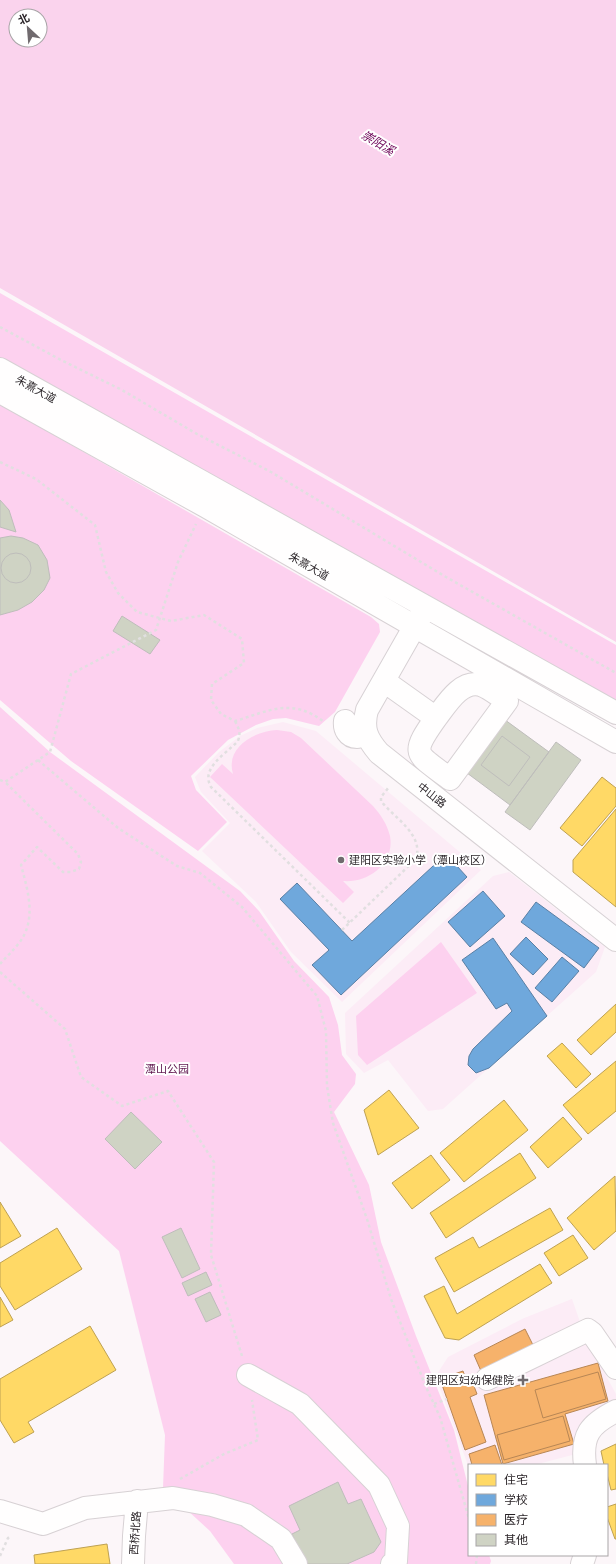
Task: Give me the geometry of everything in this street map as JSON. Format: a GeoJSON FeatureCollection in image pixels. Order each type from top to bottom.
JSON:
{"type":"FeatureCollection","features":[{"type":"Feature","properties":{"kind":"main road","name":"朱熹大道"},"geometry":{"type":"LineString","coordinates":[[0,369],[616,713]]}},
{"type":"Feature","properties":{"kind":"main road","name":"朱熹大道"},"geometry":{"type":"LineString","coordinates":[[0,392],[206,506],[414,628],[616,742]]}},
{"type":"Feature","properties":{"kind":"main road"},"geometry":{"type":"LineString","coordinates":[[346,722],[367,710],[426,607]]}},
{"type":"Feature","properties":{"kind":"main road"},"geometry":{"type":"LineString","coordinates":[[384,682],[436,718]]}},
{"type":"Feature","properties":{"kind":"main road","name":"中山路"},"geometry":{"type":"LineString","coordinates":[[346,722],[365,732],[370,742],[379,753],[616,940]]}},
{"type":"Feature","properties":{"kind":"main road"},"geometry":{"type":"LineString","coordinates":[[487,1379],[588,1330],[592,1332],[616,1368]]}},
{"type":"Feature","properties":{"kind":"main road"},"geometry":{"type":"LineString","coordinates":[[248,1375],[300,1404],[379,1485],[398,1526],[396,1561],[392,1564]]}},
{"type":"Feature","properties":{"kind":"main road"},"geometry":{"type":"LineString","coordinates":[[585,1464],[583,1448],[587,1433],[599,1420],[616,1411]]}},
{"type":"Feature","properties":{"kind":"main road"},"geometry":{"type":"LineString","coordinates":[[0,1511],[43,1524],[85,1508],[173,1498],[212,1505],[246,1515],[281,1539],[296,1564]]}},
{"type":"Feature","properties":{"kind":"main road","name":"西桥北路"},"geometry":{"type":"LineString","coordinates":[[133,1564],[137,1501]]}},
{"type":"Feature","properties":{"kind":"path"},"geometry":{"type":"LineString","coordinates":[[0,327],[61,360],[122,390],[197,434],[271,472],[388,542],[616,673]]}},
{"type":"Feature","properties":{"kind":"path"},"geometry":{"type":"LineString","coordinates":[[0,462],[36,479],[95,525],[106,572],[118,593],[137,612],[171,621],[204,615],[242,639],[244,663],[212,684],[211,700],[221,714],[235,721],[240,732],[240,736],[238,741],[208,771],[207,780],[211,787],[350,923]]}},
{"type":"Feature","properties":{"kind":"path"},"geometry":{"type":"LineString","coordinates":[[5,782],[50,752],[71,674],[156,630],[178,562],[206,506]]}},
{"type":"Feature","properties":{"kind":"path"},"geometry":{"type":"LineString","coordinates":[[235,721],[276,708],[295,708],[346,722]]}},
{"type":"Feature","properties":{"kind":"path"},"geometry":{"type":"LineString","coordinates":[[38,760],[118,828],[177,866],[200,873],[242,907],[317,996],[326,1031],[327,1086],[335,1129],[367,1219],[391,1299],[440,1417],[468,1515]]}},
{"type":"Feature","properties":{"kind":"path"},"geometry":{"type":"LineString","coordinates":[[342,930],[416,859],[418,852],[415,838],[381,801],[382,797],[401,771]]}},
{"type":"Feature","properties":{"kind":"path"},"geometry":{"type":"LineString","coordinates":[[0,780],[5,782],[78,854],[81,862],[79,869],[71,872],[63,872],[37,847],[21,865],[28,890],[30,921],[19,943],[0,964]]}},
{"type":"Feature","properties":{"kind":"path"},"geometry":{"type":"LineString","coordinates":[[0,972],[65,1029],[81,1077],[122,1106],[168,1091],[214,1162],[210,1255],[248,1375],[258,1440],[224,1454],[177,1481]]}},
{"type":"Feature","properties":{"kind":"path"},"geometry":{"type":"LineString","coordinates":[[434,1404],[447,1399]]}},
{"type":"Feature","properties":{"kind":"shaded area","name":"建阳区实验小学（潭山校区）"},"geometry":{"type":"Polygon","coordinates":[[[283,722],[316,731],[481,870],[342,1002],[291,952],[256,902],[202,851],[230,823],[201,792],[195,777],[219,752],[240,736],[257,728],[283,722]]]}},
{"type":"Feature","properties":{"kind":"shaded area"},"geometry":{"type":"Polygon","coordinates":[[[509,872],[605,947],[596,972],[443,1109],[428,1111],[388,1060],[364,1073],[346,1054],[345,1013],[493,876],[509,872]]]}},
{"type":"Feature","properties":{"kind":"shaded area","name":"建阳区妇幼保健院"},"geometry":{"type":"Polygon","coordinates":[[[572,1299],[586,1339],[616,1394],[616,1402],[576,1454],[538,1464],[468,1464],[468,1465],[439,1386],[437,1374],[448,1357],[522,1319],[572,1299]]]}},
{"type":"Feature","properties":{"kind":"green space"},"geometry":{"type":"Polygon","coordinates":[[[0,293],[616,645],[616,705],[0,358],[0,293]]]}},
{"type":"Feature","properties":{"kind":"green space"},"geometry":{"type":"Polygon","coordinates":[[[0,404],[371,617],[379,624],[380,632],[335,712],[319,726],[286,718],[273,719],[256,725],[228,740],[191,776],[196,790],[227,822],[198,851],[71,761],[0,700],[0,404]]]}},
{"type":"Feature","properties":{"kind":"green space","name":"潭山公园"},"geometry":{"type":"Polygon","coordinates":[[[0,707],[50,752],[240,891],[259,911],[294,961],[329,997],[338,1025],[342,1055],[356,1074],[355,1084],[334,1112],[369,1185],[381,1242],[416,1336],[454,1430],[468,1486],[468,1556],[489,1556],[491,1561],[490,1564],[234,1564],[210,1531],[163,1488],[165,1435],[119,1251],[0,1141],[0,707]]]}},
{"type":"Feature","properties":{"kind":"green space"},"geometry":{"type":"Polygon","coordinates":[[[277,730],[291,732],[301,738],[373,806],[381,816],[387,828],[390,836],[390,846],[384,863],[378,870],[362,879],[343,881],[354,892],[343,903],[210,777],[222,764],[233,774],[233,756],[244,742],[251,737],[268,731],[277,730]]]}},
{"type":"Feature","properties":{"kind":"green space"},"geometry":{"type":"Polygon","coordinates":[[[441,942],[477,993],[367,1065],[358,1055],[356,1016],[441,942]]]}},
{"type":"Feature","properties":{"kind":"water","name":"崇阳溪"},"geometry":{"type":"Polygon","coordinates":[[[0,0],[616,0],[616,642],[0,288],[0,0]]]}},
{"type":"Feature","properties":{"kind":"building: 住宅"},"geometry":{"type":"Polygon","coordinates":[[[602,777],[616,788],[616,806],[582,846],[560,828],[602,777]]]}},
{"type":"Feature","properties":{"kind":"building: 住宅"},"geometry":{"type":"Polygon","coordinates":[[[616,809],[616,907],[573,872],[573,860],[616,809]]]}},
{"type":"Feature","properties":{"kind":"building: 住宅"},"geometry":{"type":"Polygon","coordinates":[[[616,1004],[616,1032],[591,1055],[577,1040],[616,1004]]]}},
{"type":"Feature","properties":{"kind":"building: 住宅"},"geometry":{"type":"Polygon","coordinates":[[[562,1043],[591,1074],[576,1088],[547,1056],[562,1043]]]}},
{"type":"Feature","properties":{"kind":"building: 住宅"},"geometry":{"type":"Polygon","coordinates":[[[616,1061],[616,1111],[588,1134],[563,1105],[616,1061]]]}},
{"type":"Feature","properties":{"kind":"building: 住宅"},"geometry":{"type":"Polygon","coordinates":[[[389,1090],[419,1128],[378,1155],[364,1110],[389,1090]]]}},
{"type":"Feature","properties":{"kind":"building: 住宅"},"geometry":{"type":"Polygon","coordinates":[[[504,1100],[528,1130],[464,1182],[440,1153],[504,1100]]]}},
{"type":"Feature","properties":{"kind":"building: 住宅"},"geometry":{"type":"Polygon","coordinates":[[[563,1117],[582,1139],[548,1168],[530,1147],[563,1117]]]}},
{"type":"Feature","properties":{"kind":"building: 住宅"},"geometry":{"type":"Polygon","coordinates":[[[520,1153],[536,1178],[446,1238],[430,1213],[520,1153]]]}},
{"type":"Feature","properties":{"kind":"building: 住宅"},"geometry":{"type":"Polygon","coordinates":[[[431,1155],[450,1180],[412,1209],[392,1183],[431,1155]]]}},
{"type":"Feature","properties":{"kind":"building: 住宅"},"geometry":{"type":"Polygon","coordinates":[[[615,1176],[616,1231],[594,1250],[567,1218],[615,1176]]]}},
{"type":"Feature","properties":{"kind":"building: 住宅"},"geometry":{"type":"Polygon","coordinates":[[[0,1202],[21,1236],[0,1248],[0,1202]]]}},
{"type":"Feature","properties":{"kind":"building: 住宅"},"geometry":{"type":"Polygon","coordinates":[[[550,1208],[563,1230],[454,1292],[435,1258],[473,1237],[479,1248],[550,1208]]]}},
{"type":"Feature","properties":{"kind":"building: 住宅"},"geometry":{"type":"Polygon","coordinates":[[[57,1228],[82,1269],[15,1310],[0,1286],[0,1263],[57,1228]]]}},
{"type":"Feature","properties":{"kind":"building: 住宅"},"geometry":{"type":"Polygon","coordinates":[[[573,1235],[588,1258],[559,1276],[544,1253],[573,1235]]]}},
{"type":"Feature","properties":{"kind":"building: 住宅"},"geometry":{"type":"Polygon","coordinates":[[[540,1264],[552,1283],[459,1340],[445,1338],[424,1296],[444,1286],[457,1314],[540,1264]]]}},
{"type":"Feature","properties":{"kind":"building: 住宅"},"geometry":{"type":"Polygon","coordinates":[[[0,1297],[13,1320],[0,1327],[0,1297]]]}},
{"type":"Feature","properties":{"kind":"building: 住宅"},"geometry":{"type":"Polygon","coordinates":[[[90,1326],[116,1370],[28,1422],[34,1432],[14,1443],[0,1420],[0,1379],[90,1326]]]}},
{"type":"Feature","properties":{"kind":"building: 住宅"},"geometry":{"type":"Polygon","coordinates":[[[616,1444],[616,1489],[611,1490],[608,1478],[608,1464],[604,1464],[601,1451],[616,1444]]]}},
{"type":"Feature","properties":{"kind":"building: 住宅"},"geometry":{"type":"Polygon","coordinates":[[[616,1504],[616,1539],[608,1520],[608,1507],[616,1504]]]}},
{"type":"Feature","properties":{"kind":"building: 住宅"},"geometry":{"type":"Polygon","coordinates":[[[107,1544],[110,1564],[35,1564],[34,1555],[107,1544]]]}},
{"type":"Feature","properties":{"kind":"building: 学校"},"geometry":{"type":"Polygon","coordinates":[[[446,854],[467,877],[341,995],[312,965],[329,950],[280,899],[297,883],[352,941],[446,854]]]}},
{"type":"Feature","properties":{"kind":"building: 学校"},"geometry":{"type":"Polygon","coordinates":[[[483,891],[505,916],[470,947],[448,922],[483,891]]]}},
{"type":"Feature","properties":{"kind":"building: 学校"},"geometry":{"type":"Polygon","coordinates":[[[536,902],[599,948],[584,968],[521,922],[536,902]]]}},
{"type":"Feature","properties":{"kind":"building: 学校"},"geometry":{"type":"Polygon","coordinates":[[[526,937],[548,959],[533,975],[510,954],[526,937]]]}},
{"type":"Feature","properties":{"kind":"building: 学校"},"geometry":{"type":"Polygon","coordinates":[[[493,938],[547,1016],[489,1068],[476,1073],[468,1065],[469,1056],[473,1049],[512,1011],[507,1003],[496,1009],[462,960],[493,938]]]}},
{"type":"Feature","properties":{"kind":"building: 学校"},"geometry":{"type":"Polygon","coordinates":[[[562,957],[579,971],[552,1002],[535,988],[562,957]]]}},
{"type":"Feature","properties":{"kind":"building: 医疗"},"geometry":{"type":"Polygon","coordinates":[[[525,1329],[533,1345],[481,1371],[474,1355],[525,1329]]]}},
{"type":"Feature","properties":{"kind":"building: 医疗"},"geometry":{"type":"Polygon","coordinates":[[[598,1363],[608,1401],[565,1414],[574,1444],[503,1464],[484,1395],[598,1363]]]}},
{"type":"Feature","properties":{"kind":"building: 医疗"},"geometry":{"type":"Polygon","coordinates":[[[463,1371],[467,1382],[472,1381],[477,1394],[470,1397],[486,1442],[465,1450],[440,1379],[463,1371]]]}},
{"type":"Feature","properties":{"kind":"building: 医疗"},"geometry":{"type":"Polygon","coordinates":[[[598,1372],[606,1399],[543,1418],[535,1390],[598,1372]]]}},
{"type":"Feature","properties":{"kind":"building: 医疗"},"geometry":{"type":"Polygon","coordinates":[[[563,1416],[570,1441],[504,1460],[497,1435],[563,1416]]]}},
{"type":"Feature","properties":{"kind":"building: 医疗"},"geometry":{"type":"Polygon","coordinates":[[[495,1445],[502,1464],[472,1464],[469,1454],[495,1445]]]}},
{"type":"Feature","properties":{"kind":"building: 其他"},"geometry":{"type":"Polygon","coordinates":[[[0,500],[9,510],[16,532],[0,527],[0,500]]]}},
{"type":"Feature","properties":{"kind":"building: 其他"},"geometry":{"type":"Polygon","coordinates":[[[11,536],[23,538],[38,545],[47,560],[50,578],[44,590],[32,602],[18,610],[0,615],[0,538],[11,536]]]}},
{"type":"Feature","properties":{"kind":"building: 其他"},"geometry":{"type":"Polygon","coordinates":[[[16,553],[27,557],[31,568],[27,579],[16,583],[5,579],[1,568],[5,557],[16,553]]]}},
{"type":"Feature","properties":{"kind":"building: 其他"},"geometry":{"type":"Polygon","coordinates":[[[122,616],[160,640],[150,654],[113,631],[122,616]]]}},
{"type":"Feature","properties":{"kind":"building: 其他"},"geometry":{"type":"Polygon","coordinates":[[[501,717],[549,752],[510,805],[463,770],[501,717]]]}},
{"type":"Feature","properties":{"kind":"building: 其他"},"geometry":{"type":"Polygon","coordinates":[[[502,736],[530,757],[509,786],[481,765],[502,736]]]}},
{"type":"Feature","properties":{"kind":"building: 其他"},"geometry":{"type":"Polygon","coordinates":[[[556,742],[581,760],[530,830],[505,812],[556,742]]]}},
{"type":"Feature","properties":{"kind":"building: 其他"},"geometry":{"type":"Polygon","coordinates":[[[131,1112],[162,1142],[135,1169],[105,1139],[131,1112]]]}},
{"type":"Feature","properties":{"kind":"building: 其他"},"geometry":{"type":"Polygon","coordinates":[[[181,1228],[200,1269],[182,1278],[162,1237],[181,1228]]]}},
{"type":"Feature","properties":{"kind":"building: 其他"},"geometry":{"type":"Polygon","coordinates":[[[206,1272],[212,1285],[188,1296],[182,1283],[206,1272]]]}},
{"type":"Feature","properties":{"kind":"building: 其他"},"geometry":{"type":"Polygon","coordinates":[[[210,1292],[221,1315],[206,1322],[195,1299],[210,1292]]]}},
{"type":"Feature","properties":{"kind":"building: 其他"},"geometry":{"type":"Polygon","coordinates":[[[338,1482],[348,1504],[361,1499],[381,1542],[374,1552],[347,1564],[306,1564],[292,1534],[300,1530],[289,1506],[338,1482]]]}},
{"type":"Feature","properties":{"kind":"place","name":"建阳区实验小学（潭山校区）"},"geometry":{"type":"Point","coordinates":[341,860]}},
{"type":"Feature","properties":{"kind":"place","name":"建阳区妇幼保健院"},"geometry":{"type":"Point","coordinates":[523,1380]}}]}
